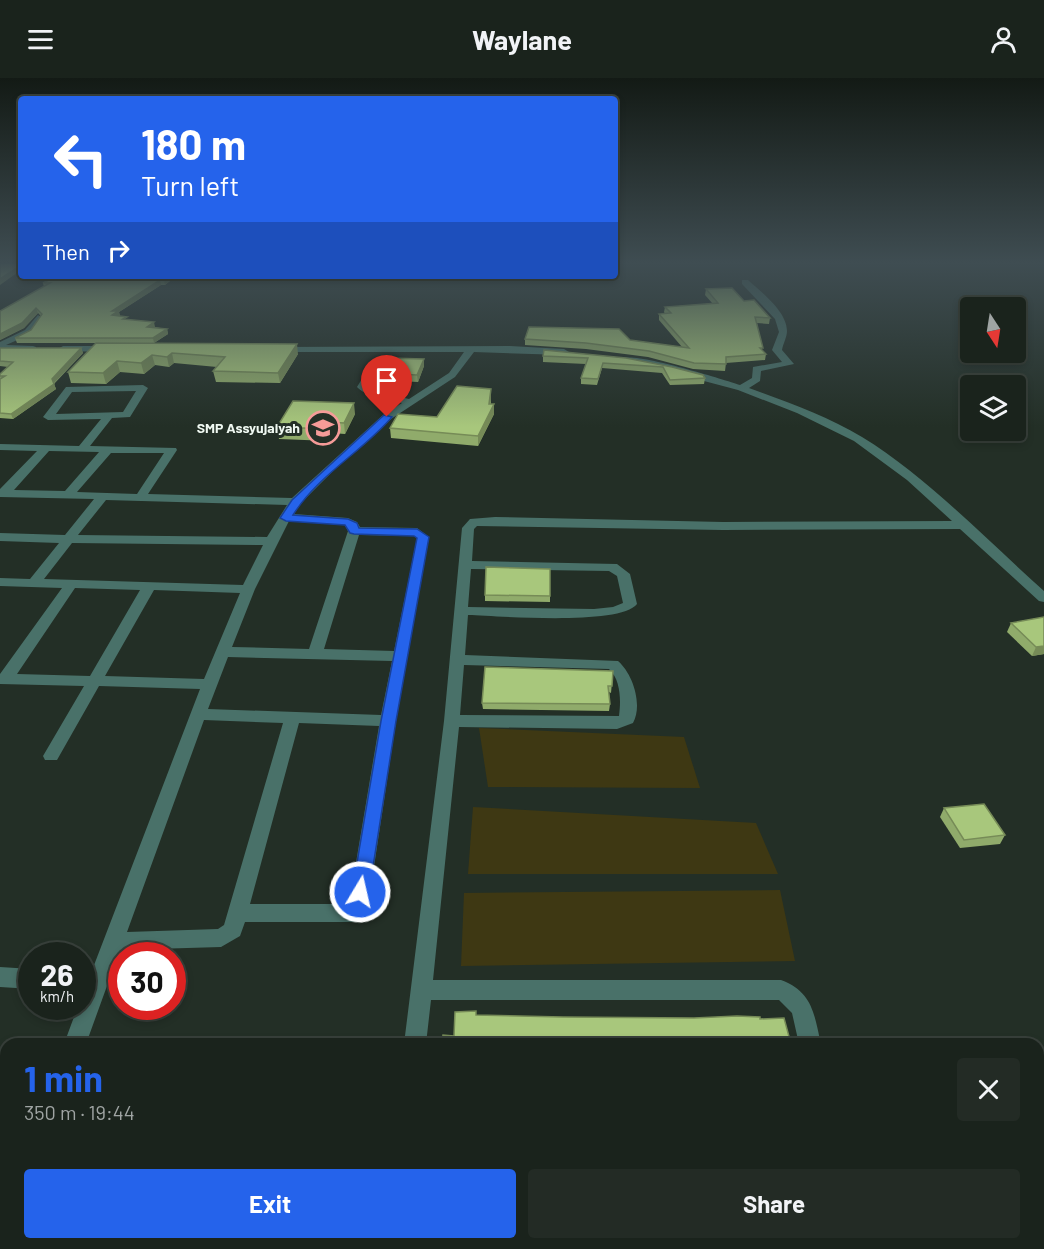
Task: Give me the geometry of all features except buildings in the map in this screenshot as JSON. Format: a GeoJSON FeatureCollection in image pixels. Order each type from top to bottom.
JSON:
{"type":"FeatureCollection","features":[{"type":"Feature","properties":{"kind":"street"},"geometry":{"type":"LineString","coordinates":[[0,346],[32,330],[38,318]]}},
{"type":"Feature","properties":{"kind":"street"},"geometry":{"type":"LineString","coordinates":[[741,388],[757,379],[756,369],[789,364],[777,350],[783,334],[783,326],[777,318]]}},
{"type":"Feature","properties":{"kind":"street"},"geometry":{"type":"LineString","coordinates":[[0,346],[91,352],[118,349]]}},
{"type":"Feature","properties":{"kind":"street"},"geometry":{"type":"LineString","coordinates":[[268,349],[471,349],[576,353]]}},
{"type":"Feature","properties":{"kind":"street"},"geometry":{"type":"LineString","coordinates":[[96,972],[114,941],[198,714],[248,589],[271,542],[295,502],[365,435],[452,375],[471,349]]}},
{"type":"Feature","properties":{"kind":"street"},"geometry":{"type":"LineString","coordinates":[[615,357],[648,362],[741,388],[811,415],[858,439],[911,478],[1044,598]]}},
{"type":"Feature","properties":{"kind":"street"},"geometry":{"type":"LineString","coordinates":[[374,366],[362,387],[369,392],[410,402]]}},
{"type":"Feature","properties":{"kind":"street"},"geometry":{"type":"LineString","coordinates":[[143,388],[126,415],[109,415],[58,416],[48,417],[69,389],[143,388]]}},
{"type":"Feature","properties":{"kind":"street"},"geometry":{"type":"LineString","coordinates":[[82,449],[109,415]]}},
{"type":"Feature","properties":{"kind":"street"},"geometry":{"type":"LineString","coordinates":[[0,447],[172,450],[141,496]]}},
{"type":"Feature","properties":{"kind":"street"},"geometry":{"type":"LineString","coordinates":[[3,493],[46,448]]}},
{"type":"Feature","properties":{"kind":"street"},"geometry":{"type":"LineString","coordinates":[[69,494],[108,449]]}},
{"type":"Feature","properties":{"kind":"street"},"geometry":{"type":"LineString","coordinates":[[3,493],[295,502]]}},
{"type":"Feature","properties":{"kind":"street"},"geometry":{"type":"LineString","coordinates":[[34,583],[104,495]]}},
{"type":"Feature","properties":{"kind":"street"},"geometry":{"type":"LineString","coordinates":[[286,518],[348,522],[353,525],[354,531],[315,654]]}},
{"type":"Feature","properties":{"kind":"street"},"geometry":{"type":"LineString","coordinates":[[416,1038],[463,611],[465,535],[474,522],[588,522],[723,526],[961,525]]}},
{"type":"Feature","properties":{"kind":"street"},"geometry":{"type":"LineString","coordinates":[[238,913],[357,913],[388,721],[423,537],[417,532],[354,531]]}},
{"type":"Feature","properties":{"kind":"street"},"geometry":{"type":"LineString","coordinates":[[0,537],[271,542]]}},
{"type":"Feature","properties":{"kind":"street"},"geometry":{"type":"LineString","coordinates":[[463,611],[594,613],[625,609],[630,604],[623,574],[612,567],[465,565]]}},
{"type":"Feature","properties":{"kind":"street"},"geometry":{"type":"LineString","coordinates":[[0,582],[248,589]]}},
{"type":"Feature","properties":{"kind":"street"},"geometry":{"type":"LineString","coordinates":[[3,679],[71,584]]}},
{"type":"Feature","properties":{"kind":"street"},"geometry":{"type":"LineString","coordinates":[[51,756],[150,585]]}},
{"type":"Feature","properties":{"kind":"street"},"geometry":{"type":"LineString","coordinates":[[223,652],[400,656]]}},
{"type":"Feature","properties":{"kind":"street"},"geometry":{"type":"LineString","coordinates":[[452,721],[617,723],[627,719],[629,709],[622,676],[619,668],[613,664],[456,660]]}},
{"type":"Feature","properties":{"kind":"street"},"geometry":{"type":"LineString","coordinates":[[3,679],[211,684]]}},
{"type":"Feature","properties":{"kind":"street"},"geometry":{"type":"LineString","coordinates":[[198,714],[388,721]]}},
{"type":"Feature","properties":{"kind":"street"},"geometry":{"type":"LineString","coordinates":[[114,941],[221,938],[233,930],[292,718]]}},
{"type":"Feature","properties":{"kind":"street"},"geometry":{"type":"LineString","coordinates":[[0,977],[18,978]]}},
{"type":"Feature","properties":{"kind":"street"},"geometry":{"type":"LineString","coordinates":[[420,990],[781,990],[794,996],[801,1004],[809,1038]]}},
{"type":"Feature","properties":{"kind":"street"},"geometry":{"type":"LineString","coordinates":[[76,1038],[81,1020]]}},
{"type":"Feature","properties":{"kind":"shaded area"},"geometry":{"type":"Polygon","coordinates":[[[479,728],[684,737],[700,788],[488,787],[479,728]]]}},
{"type":"Feature","properties":{"kind":"shaded area"},"geometry":{"type":"Polygon","coordinates":[[[473,807],[756,823],[778,874],[468,874],[473,807]]]}},
{"type":"Feature","properties":{"kind":"shaded area"},"geometry":{"type":"Polygon","coordinates":[[[780,890],[795,961],[461,966],[464,893],[780,890]]]}},
{"type":"Feature","properties":{"kind":"place","name":"SMP Assyujaiyah"},"geometry":{"type":"Point","coordinates":[323,428]}},
{"type":"Feature","properties":{"kind":"route"},"geometry":{"type":"LineString","coordinates":[[360,892],[388,721],[423,537],[417,532],[354,531],[353,525],[348,522],[286,518],[295,502],[387,417]]}}]}
